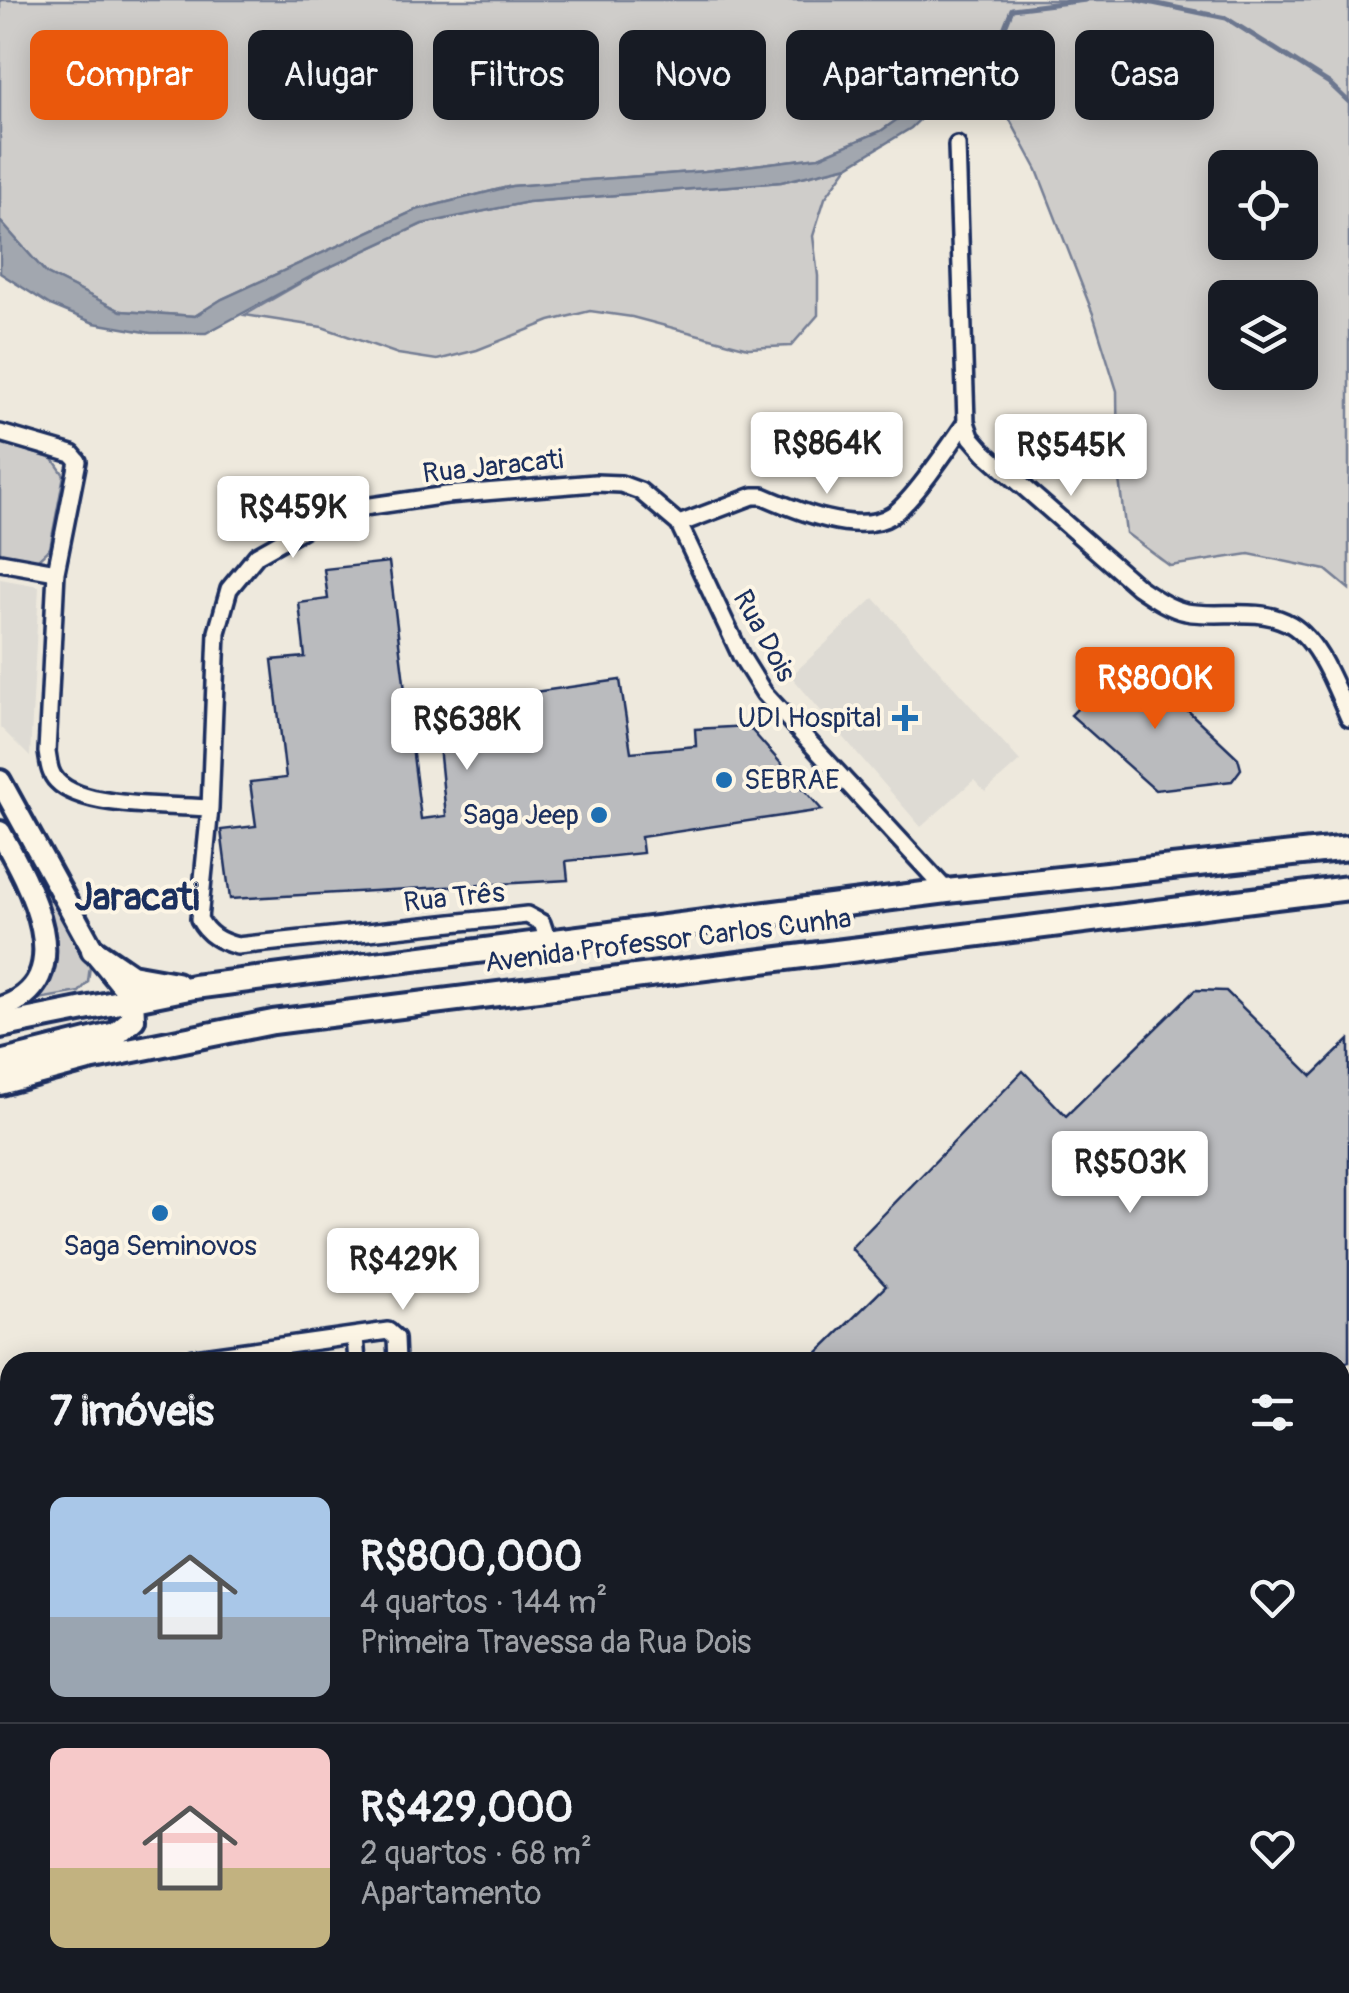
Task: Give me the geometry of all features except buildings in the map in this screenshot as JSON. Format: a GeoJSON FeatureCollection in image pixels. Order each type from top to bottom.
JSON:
{"type":"FeatureCollection","features":[{"type":"Feature","properties":{"kind":"main road"},"geometry":{"type":"LineString","coordinates":[[0,781],[93,950],[132,997],[134,1018],[116,1034],[0,1063]]}},
{"type":"Feature","properties":{"kind":"main road"},"geometry":{"type":"LineString","coordinates":[[0,832],[32,899],[41,926],[44,954],[34,988],[17,1002],[0,1008]]}},
{"type":"Feature","properties":{"kind":"main road","name":"Avenida Professor Carlos Cunha"},"geometry":{"type":"LineString","coordinates":[[0,1026],[194,986],[947,891],[1349,848]]}},
{"type":"Feature","properties":{"kind":"main road","name":"Avenida Professor Carlos Cunha"},"geometry":{"type":"LineString","coordinates":[[0,1083],[89,1059],[274,1022],[1349,888]]}},
{"type":"Feature","properties":{"kind":"main road"},"geometry":{"type":"LineString","coordinates":[[93,950],[132,976],[194,986]]}},
{"type":"Feature","properties":{"kind":"street"},"geometry":{"type":"LineString","coordinates":[[957,145],[966,422],[972,436],[985,453],[1162,604],[1184,612],[1247,614],[1288,622],[1326,666],[1349,718]]}},
{"type":"Feature","properties":{"kind":"street"},"geometry":{"type":"LineString","coordinates":[[679,524],[754,496],[819,518],[874,521],[892,515],[966,422]]}},
{"type":"Feature","properties":{"kind":"street"},"geometry":{"type":"LineString","coordinates":[[0,433],[74,455],[78,461],[56,572],[47,752],[53,776],[68,790],[91,798],[210,808]]}},
{"type":"Feature","properties":{"kind":"street","name":"Rua Jaracati"},"geometry":{"type":"LineString","coordinates":[[222,942],[204,929],[199,919],[210,808],[216,632],[229,589],[257,555],[308,526],[357,508],[556,486],[621,484],[652,498],[679,524]]}},
{"type":"Feature","properties":{"kind":"street","name":"Rua Dois"},"geometry":{"type":"LineString","coordinates":[[679,524],[740,656],[764,694],[947,891]]}},
{"type":"Feature","properties":{"kind":"street"},"geometry":{"type":"LineString","coordinates":[[0,562],[56,572]]}},
{"type":"Feature","properties":{"kind":"street","name":"Rua Três"},"geometry":{"type":"LineString","coordinates":[[222,942],[236,946],[528,915],[542,923],[548,941]]}},
{"type":"Feature","properties":{"kind":"street"},"geometry":{"type":"LineString","coordinates":[[350,934],[356,966]]}},
{"type":"Feature","properties":{"kind":"street"},"geometry":{"type":"LineString","coordinates":[[242,1352],[391,1332],[396,1338],[397,1352]]}},
{"type":"Feature","properties":{"kind":"street"},"geometry":{"type":"LineString","coordinates":[[355,1337],[356,1352]]}},
{"type":"Feature","properties":{"kind":"shaded area"},"geometry":{"type":"Polygon","coordinates":[[[0,0],[1349,0],[1349,589],[1326,570],[1249,554],[1170,566],[1126,533],[1118,472],[1117,391],[1093,314],[1037,170],[1010,120],[1055,120],[1055,30],[786,30],[786,120],[897,120],[881,131],[819,157],[705,171],[512,186],[416,210],[222,299],[195,316],[121,311],[47,274],[0,221],[0,0]]]}},
{"type":"Feature","properties":{"kind":"shaded area"},"geometry":{"type":"Polygon","coordinates":[[[897,120],[919,120],[848,166],[781,182],[528,202],[422,224],[321,271],[206,333],[151,333],[94,323],[50,305],[0,273],[0,221],[47,274],[121,311],[195,316],[222,299],[416,210],[512,186],[705,171],[819,157],[881,131],[897,120]]]}},
{"type":"Feature","properties":{"kind":"shaded area"},"geometry":{"type":"Polygon","coordinates":[[[848,166],[825,198],[813,236],[818,315],[791,346],[748,348],[632,317],[590,311],[437,360],[398,354],[322,327],[245,315],[321,271],[422,224],[528,202],[781,182],[848,166]]]}},
{"type":"Feature","properties":{"kind":"shaded area"},"geometry":{"type":"Polygon","coordinates":[[[0,442],[53,459],[64,475],[50,548],[37,560],[0,554],[0,442]]]}},
{"type":"Feature","properties":{"kind":"shaded area"},"geometry":{"type":"Polygon","coordinates":[[[0,579],[39,586],[30,757],[0,727],[0,579]]]}},
{"type":"Feature","properties":{"kind":"shaded area","name":"UDI Hospital"},"geometry":{"type":"Polygon","coordinates":[[[874,598],[1020,761],[985,792],[974,780],[921,827],[791,676],[874,598]]]}},
{"type":"Feature","properties":{"kind":"shaded area"},"geometry":{"type":"Polygon","coordinates":[[[49,895],[90,966],[88,982],[79,992],[39,999],[49,985],[56,960],[49,895]]]}},
{"type":"Feature","properties":{"kind":"waterway"},"geometry":{"type":"LineString","coordinates":[[1004,30],[1012,9],[1086,0]]}},
{"type":"Feature","properties":{"kind":"waterway"},"geometry":{"type":"LineString","coordinates":[[1138,0],[1226,18],[1329,83],[1349,102]]}},
{"type":"Feature","properties":{"kind":"place","name":"UDI Hospital"},"geometry":{"type":"Point","coordinates":[905,718]}},
{"type":"Feature","properties":{"kind":"place","name":"SEBRAE"},"geometry":{"type":"Point","coordinates":[724,780]}},
{"type":"Feature","properties":{"kind":"place","name":"Saga Jeep"},"geometry":{"type":"Point","coordinates":[599,815]}},
{"type":"Feature","properties":{"kind":"place","name":"Saga Seminovos"},"geometry":{"type":"Point","coordinates":[160,1213]}},
{"type":"Feature","properties":{"kind":"district","name":"Jaracati"},"geometry":{"type":"Point","coordinates":[137,898]}}]}
